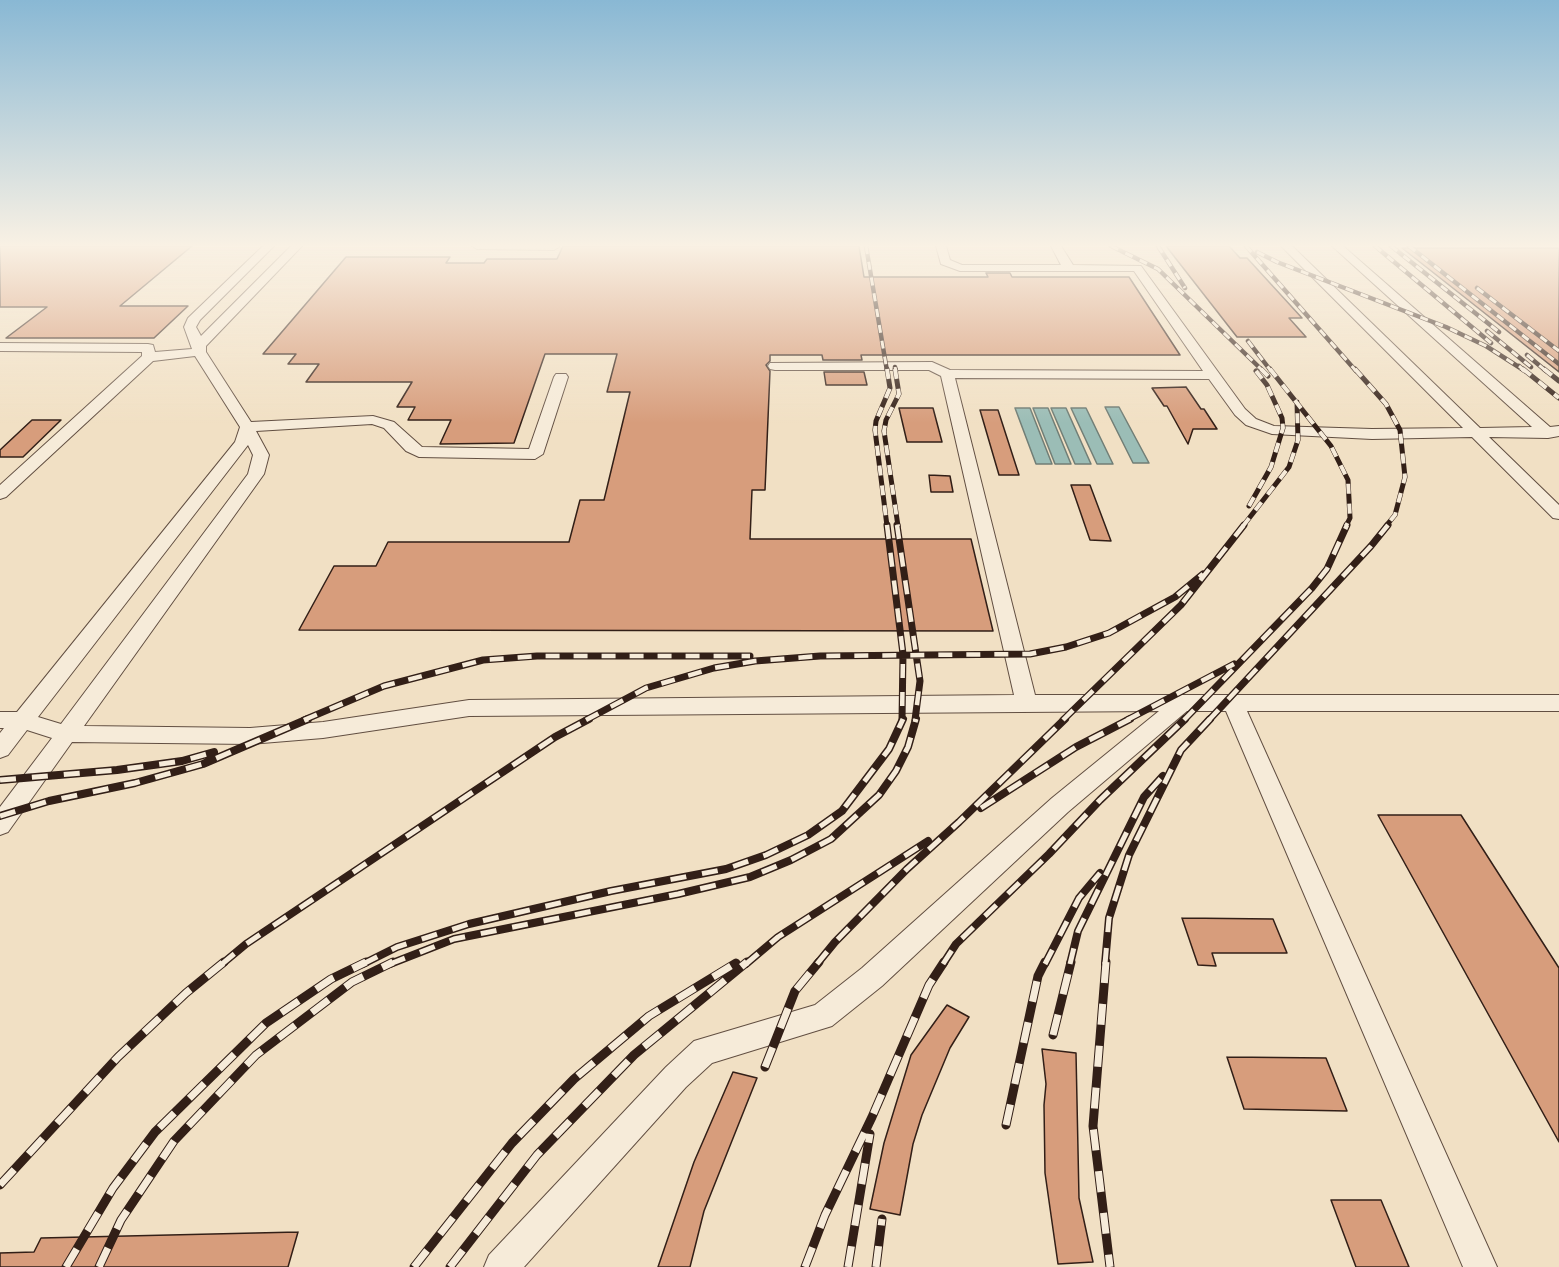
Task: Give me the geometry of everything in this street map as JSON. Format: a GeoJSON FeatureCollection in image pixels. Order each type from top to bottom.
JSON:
{"type":"FeatureCollection","features":[{"type":"Feature","properties":{"kind":"lane"},"geometry":{"type":"LineString","coordinates":[[0,825],[256,474],[261,455],[248,427],[199,349],[190,327],[194,318],[207,305]]}},
{"type":"Feature","properties":{"kind":"lane"},"geometry":{"type":"LineString","coordinates":[[0,494],[149,357],[199,349],[241,305]]}},
{"type":"Feature","properties":{"kind":"lane"},"geometry":{"type":"LineString","coordinates":[[1164,305],[1240,412],[1251,422],[1272,430],[1372,434],[1552,431]]}},
{"type":"Feature","properties":{"kind":"lane"},"geometry":{"type":"LineString","coordinates":[[1346,305],[1559,514]]}},
{"type":"Feature","properties":{"kind":"lane"},"geometry":{"type":"LineString","coordinates":[[1406,305],[1552,431],[1559,443]]}},
{"type":"Feature","properties":{"kind":"lane"},"geometry":{"type":"LineString","coordinates":[[0,347],[148,348],[149,357]]}},
{"type":"Feature","properties":{"kind":"lane"},"geometry":{"type":"LineString","coordinates":[[775,366],[932,366],[947,374],[1214,375]]}},
{"type":"Feature","properties":{"kind":"lane"},"geometry":{"type":"LineString","coordinates":[[947,374],[1026,703]]}},
{"type":"Feature","properties":{"kind":"lane"},"geometry":{"type":"LineString","coordinates":[[248,427],[373,420],[389,426],[411,448],[419,452],[535,454],[561,377]]}},
{"type":"Feature","properties":{"kind":"lane"},"geometry":{"type":"LineString","coordinates":[[0,750],[242,443],[248,427]]}},
{"type":"Feature","properties":{"kind":"lane"},"geometry":{"type":"LineString","coordinates":[[0,720],[23,720],[66,734],[152,736],[292,733],[469,708],[1026,703],[1559,703]]}},
{"type":"Feature","properties":{"kind":"lane"},"geometry":{"type":"LineString","coordinates":[[1233,703],[1480,1267]]}},
{"type":"Feature","properties":{"kind":"lane"},"geometry":{"type":"LineString","coordinates":[[501,1267],[676,1077],[704,1051],[822,1016],[872,978],[1060,805],[1181,704]]}},
{"type":"Feature","properties":{"kind":"water"},"geometry":{"type":"Polygon","coordinates":[[[1105,407],[1119,407],[1149,463],[1133,463],[1105,407]]]}},
{"type":"Feature","properties":{"kind":"water"},"geometry":{"type":"Polygon","coordinates":[[[1015,408],[1030,408],[1052,464],[1036,464],[1015,408]]]}},
{"type":"Feature","properties":{"kind":"water"},"geometry":{"type":"Polygon","coordinates":[[[1033,408],[1048,408],[1071,464],[1055,464],[1033,408]]]}},
{"type":"Feature","properties":{"kind":"water"},"geometry":{"type":"Polygon","coordinates":[[[1051,408],[1066,408],[1091,464],[1075,464],[1051,408]]]}},
{"type":"Feature","properties":{"kind":"water"},"geometry":{"type":"Polygon","coordinates":[[[1071,408],[1086,408],[1113,464],[1097,464],[1071,408]]]}},
{"type":"Feature","properties":{"kind":"building"},"geometry":{"type":"Polygon","coordinates":[[[0,305],[188,306],[154,338],[6,338],[47,307],[0,307],[0,305]]]}},
{"type":"Feature","properties":{"kind":"building"},"geometry":{"type":"Polygon","coordinates":[[[305,305],[1147,305],[1180,355],[861,355],[862,360],[823,360],[822,355],[770,355],[770,361],[766,365],[770,371],[765,490],[752,490],[750,539],[971,539],[993,631],[299,630],[334,566],[376,566],[388,542],[569,542],[580,500],[604,500],[630,392],[607,392],[617,354],[545,354],[514,443],[440,444],[451,420],[408,420],[415,407],[397,407],[412,382],[306,382],[319,364],[288,364],[296,354],[263,354],[305,305]]]}},
{"type":"Feature","properties":{"kind":"building"},"geometry":{"type":"Polygon","coordinates":[[[1212,305],[1290,305],[1302,318],[1289,318],[1306,337],[1237,337],[1212,305]]]}},
{"type":"Feature","properties":{"kind":"building"},"geometry":{"type":"Polygon","coordinates":[[[1475,305],[1559,305],[1559,372],[1475,305]]]}},
{"type":"Feature","properties":{"kind":"building"},"geometry":{"type":"Polygon","coordinates":[[[824,372],[864,372],[867,385],[826,385],[824,372]]]}},
{"type":"Feature","properties":{"kind":"building"},"geometry":{"type":"Polygon","coordinates":[[[1186,387],[1217,429],[1193,429],[1188,444],[1167,406],[1164,406],[1152,388],[1186,387]]]}},
{"type":"Feature","properties":{"kind":"building"},"geometry":{"type":"Polygon","coordinates":[[[899,408],[933,408],[942,442],[907,442],[899,408]]]}},
{"type":"Feature","properties":{"kind":"building"},"geometry":{"type":"Polygon","coordinates":[[[980,410],[998,410],[1019,475],[999,475],[980,410]]]}},
{"type":"Feature","properties":{"kind":"building"},"geometry":{"type":"Polygon","coordinates":[[[32,420],[61,420],[23,457],[0,457],[0,450],[32,420]]]}},
{"type":"Feature","properties":{"kind":"building"},"geometry":{"type":"Polygon","coordinates":[[[929,475],[950,476],[953,492],[931,492],[929,475]]]}},
{"type":"Feature","properties":{"kind":"building"},"geometry":{"type":"Polygon","coordinates":[[[1071,485],[1090,485],[1111,541],[1090,540],[1071,485]]]}},
{"type":"Feature","properties":{"kind":"building"},"geometry":{"type":"Polygon","coordinates":[[[1378,815],[1461,815],[1559,968],[1559,1142],[1378,815]]]}},
{"type":"Feature","properties":{"kind":"building"},"geometry":{"type":"Polygon","coordinates":[[[1182,918],[1273,919],[1287,953],[1212,953],[1216,966],[1198,965],[1182,918]]]}},
{"type":"Feature","properties":{"kind":"building"},"geometry":{"type":"Polygon","coordinates":[[[947,1005],[969,1017],[950,1048],[922,1115],[913,1144],[900,1215],[870,1209],[884,1143],[911,1055],[947,1005]]]}},
{"type":"Feature","properties":{"kind":"building"},"geometry":{"type":"Polygon","coordinates":[[[1042,1049],[1076,1053],[1079,1198],[1093,1262],[1058,1264],[1045,1173],[1046,1084],[1042,1049]]]}},
{"type":"Feature","properties":{"kind":"building"},"geometry":{"type":"Polygon","coordinates":[[[1227,1057],[1326,1058],[1347,1111],[1244,1109],[1227,1057]]]}},
{"type":"Feature","properties":{"kind":"building"},"geometry":{"type":"Polygon","coordinates":[[[733,1072],[757,1078],[704,1211],[690,1267],[658,1267],[694,1162],[733,1072]]]}},
{"type":"Feature","properties":{"kind":"building"},"geometry":{"type":"Polygon","coordinates":[[[1331,1200],[1381,1200],[1409,1267],[1356,1267],[1331,1200]]]}},
{"type":"Feature","properties":{"kind":"building"},"geometry":{"type":"Polygon","coordinates":[[[298,1232],[288,1267],[0,1267],[0,1253],[34,1252],[41,1238],[298,1232]]]}},
{"type":"Feature","properties":{"kind":"railway"},"geometry":{"type":"LineString","coordinates":[[876,305],[887,371]]}},
{"type":"Feature","properties":{"kind":"railway"},"geometry":{"type":"LineString","coordinates":[[1195,305],[1263,371]]}},
{"type":"Feature","properties":{"kind":"railway"},"geometry":{"type":"LineString","coordinates":[[1298,305],[1356,371]]}},
{"type":"Feature","properties":{"kind":"railway"},"geometry":{"type":"LineString","coordinates":[[1389,305],[1446,327],[1486,346],[1525,371]]}},
{"type":"Feature","properties":{"kind":"railway"},"geometry":{"type":"LineString","coordinates":[[1446,305],[1491,343]]}},
{"type":"Feature","properties":{"kind":"railway"},"geometry":{"type":"LineString","coordinates":[[1465,305],[1499,332]]}},
{"type":"Feature","properties":{"kind":"railway"},"geometry":{"type":"LineString","coordinates":[[1484,305],[1559,364]]}},
{"type":"Feature","properties":{"kind":"railway"},"geometry":{"type":"LineString","coordinates":[[1499,305],[1559,351]]}},
{"type":"Feature","properties":{"kind":"railway"},"geometry":{"type":"LineString","coordinates":[[1487,331],[1531,367]]}},
{"type":"Feature","properties":{"kind":"railway"},"geometry":{"type":"LineString","coordinates":[[1248,341],[1271,371]]}},
{"type":"Feature","properties":{"kind":"railway"},"geometry":{"type":"LineString","coordinates":[[1527,355],[1546,371]]}},
{"type":"Feature","properties":{"kind":"railway"},"geometry":{"type":"LineString","coordinates":[[1519,366],[1525,371]]}},
{"type":"Feature","properties":{"kind":"railway"},"geometry":{"type":"LineString","coordinates":[[895,367],[896,371]]}},
{"type":"Feature","properties":{"kind":"railway"},"geometry":{"type":"LineString","coordinates":[[887,369],[890,388],[876,421],[875,430],[887,526]]}},
{"type":"Feature","properties":{"kind":"railway"},"geometry":{"type":"LineString","coordinates":[[895,369],[899,394],[886,420],[884,431],[898,526]]}},
{"type":"Feature","properties":{"kind":"railway"},"geometry":{"type":"LineString","coordinates":[[1270,369],[1297,403]]}},
{"type":"Feature","properties":{"kind":"railway"},"geometry":{"type":"LineString","coordinates":[[1355,369],[1386,404],[1400,430],[1405,477],[1395,515],[1386,526]]}},
{"type":"Feature","properties":{"kind":"railway"},"geometry":{"type":"LineString","coordinates":[[1523,369],[1559,398]]}},
{"type":"Feature","properties":{"kind":"railway"},"geometry":{"type":"LineString","coordinates":[[1544,369],[1559,381]]}},
{"type":"Feature","properties":{"kind":"railway"},"geometry":{"type":"LineString","coordinates":[[1249,506],[1271,467],[1283,428],[1282,418],[1267,385],[1256,371]]}},
{"type":"Feature","properties":{"kind":"railway"},"geometry":{"type":"LineString","coordinates":[[1263,371],[1268,376]]}},
{"type":"Feature","properties":{"kind":"railway"},"geometry":{"type":"LineString","coordinates":[[1243,526],[1289,467],[1298,440],[1297,403]]}},
{"type":"Feature","properties":{"kind":"railway"},"geometry":{"type":"LineString","coordinates":[[1297,403],[1331,446],[1348,480],[1350,518],[1346,526]]}},
{"type":"Feature","properties":{"kind":"railway"},"geometry":{"type":"LineString","coordinates":[[887,525],[903,655]]}},
{"type":"Feature","properties":{"kind":"railway"},"geometry":{"type":"LineString","coordinates":[[897,525],[916,655]]}},
{"type":"Feature","properties":{"kind":"railway"},"geometry":{"type":"LineString","coordinates":[[1063,720],[1181,605],[1244,525]]}},
{"type":"Feature","properties":{"kind":"railway"},"geometry":{"type":"LineString","coordinates":[[1185,719],[1312,588],[1327,569],[1347,525]]}},
{"type":"Feature","properties":{"kind":"railway"},"geometry":{"type":"LineString","coordinates":[[1209,720],[1388,525]]}},
{"type":"Feature","properties":{"kind":"railway"},"geometry":{"type":"LineString","coordinates":[[916,655],[1030,654],[1066,647],[1109,633],[1175,597],[1203,574]]}},
{"type":"Feature","properties":{"kind":"railway"},"geometry":{"type":"LineString","coordinates":[[586,720],[646,688],[714,668],[755,661],[820,656],[903,655]]}},
{"type":"Feature","properties":{"kind":"railway"},"geometry":{"type":"LineString","coordinates":[[902,720],[903,655]]}},
{"type":"Feature","properties":{"kind":"railway"},"geometry":{"type":"LineString","coordinates":[[903,655],[916,655]]}},
{"type":"Feature","properties":{"kind":"railway"},"geometry":{"type":"LineString","coordinates":[[915,720],[920,681],[916,655]]}},
{"type":"Feature","properties":{"kind":"railway"},"geometry":{"type":"LineString","coordinates":[[304,720],[384,686],[483,660],[537,656],[750,656]]}},
{"type":"Feature","properties":{"kind":"railway"},"geometry":{"type":"LineString","coordinates":[[1127,720],[1234,664]]}},
{"type":"Feature","properties":{"kind":"railway"},"geometry":{"type":"LineString","coordinates":[[0,816],[49,801],[135,783],[203,764],[308,719]]}},
{"type":"Feature","properties":{"kind":"railway"},"geometry":{"type":"LineString","coordinates":[[222,964],[246,944],[555,737],[589,719]]}},
{"type":"Feature","properties":{"kind":"railway"},"geometry":{"type":"LineString","coordinates":[[363,964],[397,947],[469,924],[611,891],[726,869],[766,855],[808,835],[842,811],[889,749],[903,719]]}},
{"type":"Feature","properties":{"kind":"railway"},"geometry":{"type":"LineString","coordinates":[[390,964],[454,939],[678,894],[750,877],[791,860],[831,839],[879,795],[896,771],[908,747],[916,719]]}},
{"type":"Feature","properties":{"kind":"railway"},"geometry":{"type":"LineString","coordinates":[[817,964],[835,942],[907,869],[1065,719]]}},
{"type":"Feature","properties":{"kind":"railway"},"geometry":{"type":"LineString","coordinates":[[981,808],[1076,747],[1130,719]]}},
{"type":"Feature","properties":{"kind":"railway"},"geometry":{"type":"LineString","coordinates":[[943,964],[956,944],[1185,719]]}},
{"type":"Feature","properties":{"kind":"railway"},"geometry":{"type":"LineString","coordinates":[[1105,964],[1109,918],[1129,855],[1181,750],[1210,719]]}},
{"type":"Feature","properties":{"kind":"railway"},"geometry":{"type":"LineString","coordinates":[[0,780],[117,770],[182,761],[214,752]]}},
{"type":"Feature","properties":{"kind":"railway"},"geometry":{"type":"LineString","coordinates":[[1070,964],[1078,931],[1144,797],[1163,776]]}},
{"type":"Feature","properties":{"kind":"railway"},"geometry":{"type":"LineString","coordinates":[[746,964],[778,937],[928,841]]}},
{"type":"Feature","properties":{"kind":"railway"},"geometry":{"type":"LineString","coordinates":[[1045,964],[1079,898],[1100,873]]}},
{"type":"Feature","properties":{"kind":"railway"},"geometry":{"type":"LineString","coordinates":[[0,1185],[118,1057],[186,993],[224,962]]}},
{"type":"Feature","properties":{"kind":"railway"},"geometry":{"type":"LineString","coordinates":[[66,1267],[113,1188],[155,1132],[266,1023],[331,979],[366,962]]}},
{"type":"Feature","properties":{"kind":"railway"},"geometry":{"type":"LineString","coordinates":[[99,1267],[121,1220],[174,1141],[256,1055],[352,982],[393,962]]}},
{"type":"Feature","properties":{"kind":"railway"},"geometry":{"type":"LineString","coordinates":[[450,1267],[537,1155],[634,1055],[747,962]]}},
{"type":"Feature","properties":{"kind":"railway"},"geometry":{"type":"LineString","coordinates":[[765,1067],[795,991],[819,962]]}},
{"type":"Feature","properties":{"kind":"railway"},"geometry":{"type":"LineString","coordinates":[[805,1267],[825,1215],[872,1117],[929,985],[944,962]]}},
{"type":"Feature","properties":{"kind":"railway"},"geometry":{"type":"LineString","coordinates":[[1006,1125],[1038,976],[1045,962]]}},
{"type":"Feature","properties":{"kind":"railway"},"geometry":{"type":"LineString","coordinates":[[1053,1035],[1071,962]]}},
{"type":"Feature","properties":{"kind":"railway"},"geometry":{"type":"LineString","coordinates":[[1106,962],[1093,1126],[1110,1267]]}},
{"type":"Feature","properties":{"kind":"railway"},"geometry":{"type":"LineString","coordinates":[[414,1267],[512,1143],[574,1079],[649,1016],[736,963]]}},
{"type":"Feature","properties":{"kind":"railway"},"geometry":{"type":"LineString","coordinates":[[848,1267],[870,1134]]}},
{"type":"Feature","properties":{"kind":"railway"},"geometry":{"type":"LineString","coordinates":[[876,1267],[882,1219]]}}]}
